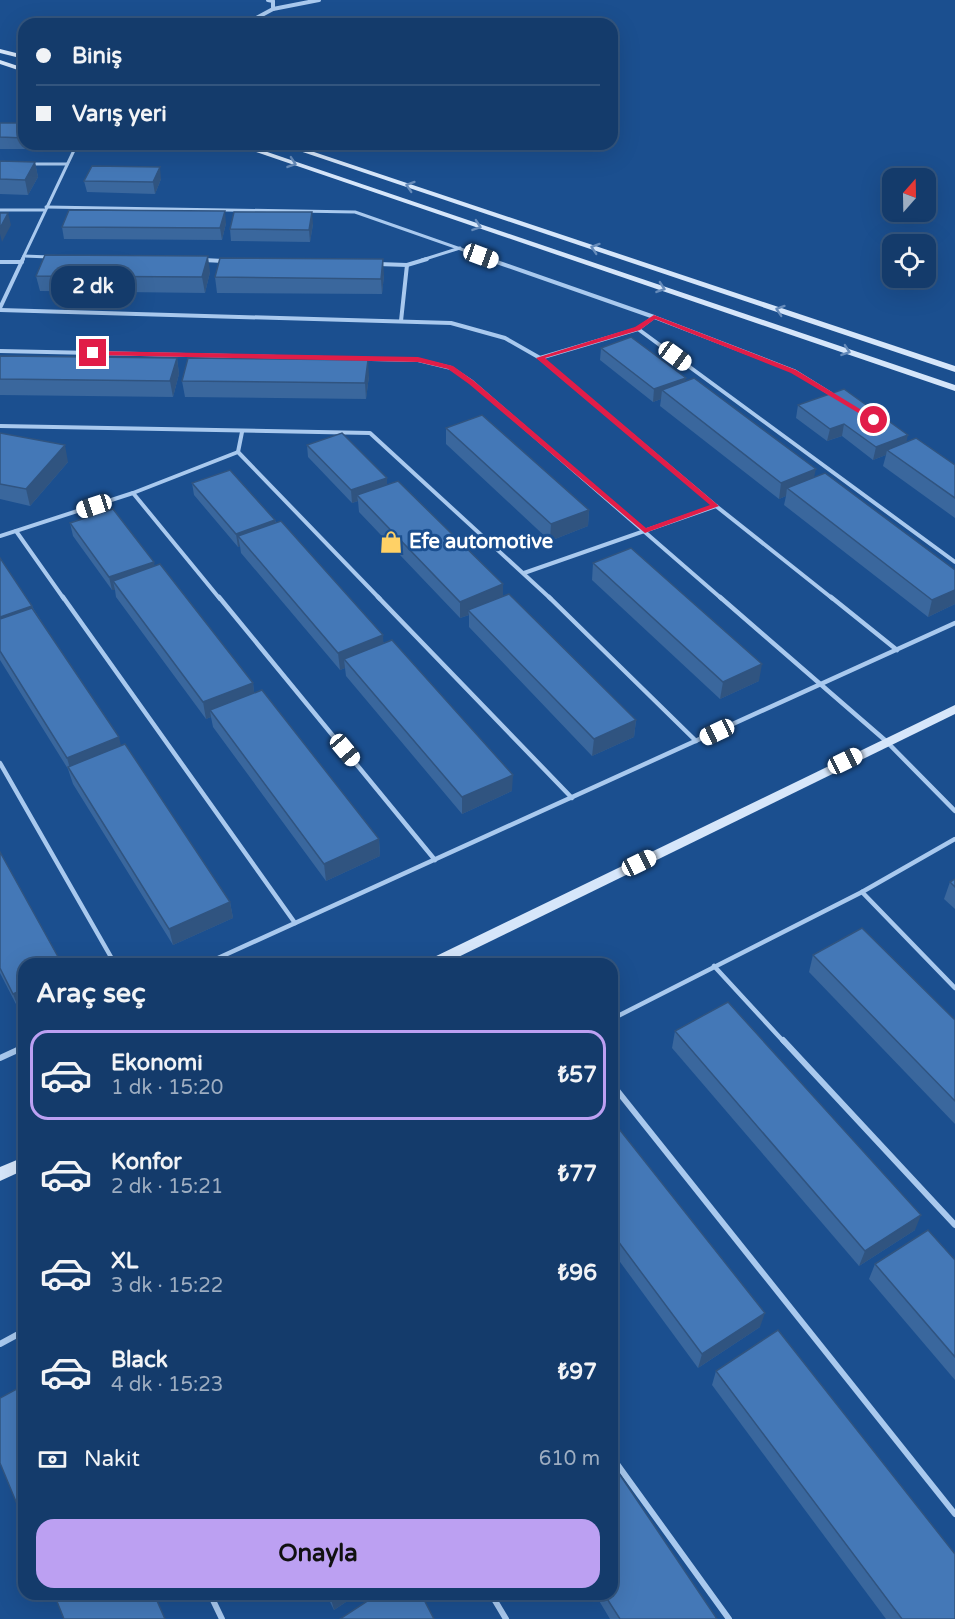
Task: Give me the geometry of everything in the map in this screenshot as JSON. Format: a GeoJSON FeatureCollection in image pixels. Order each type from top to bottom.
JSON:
{"type":"FeatureCollection","features":[{"type":"Feature","properties":{"kind":"street"},"geometry":{"type":"LineString","coordinates":[[268,0],[273,1],[273,9]]}},
{"type":"Feature","properties":{"kind":"street"},"geometry":{"type":"LineString","coordinates":[[256,18],[273,9],[318,0]]}},
{"type":"Feature","properties":{"kind":"street"},"geometry":{"type":"LineString","coordinates":[[0,51],[18,56]]}},
{"type":"Feature","properties":{"kind":"street"},"geometry":{"type":"LineString","coordinates":[[0,62],[18,68]]}},
{"type":"Feature","properties":{"kind":"street"},"geometry":{"type":"LineString","coordinates":[[263,150],[955,388]]}},
{"type":"Feature","properties":{"kind":"street"},"geometry":{"type":"LineString","coordinates":[[301,150],[955,369]]}},
{"type":"Feature","properties":{"kind":"street"},"geometry":{"type":"LineString","coordinates":[[445,958],[955,709]]}},
{"type":"Feature","properties":{"kind":"street"},"geometry":{"type":"LineString","coordinates":[[0,1174],[18,1166]]}},
{"type":"Feature","properties":{"kind":"lane"},"geometry":{"type":"LineString","coordinates":[[74,150],[0,309],[451,323],[505,338],[540,358],[716,506],[897,650]]}},
{"type":"Feature","properties":{"kind":"lane"},"geometry":{"type":"LineString","coordinates":[[22,164],[67,164]]}},
{"type":"Feature","properties":{"kind":"lane"},"geometry":{"type":"LineString","coordinates":[[0,210],[355,212],[654,317],[794,371],[844,402]]}},
{"type":"Feature","properties":{"kind":"lane"},"geometry":{"type":"LineString","coordinates":[[371,264],[407,265],[459,248]]}},
{"type":"Feature","properties":{"kind":"lane"},"geometry":{"type":"LineString","coordinates":[[24,256],[60,257]]}},
{"type":"Feature","properties":{"kind":"lane"},"geometry":{"type":"LineString","coordinates":[[204,260],[228,261]]}},
{"type":"Feature","properties":{"kind":"lane"},"geometry":{"type":"LineString","coordinates":[[0,262],[22,262]]}},
{"type":"Feature","properties":{"kind":"lane"},"geometry":{"type":"LineString","coordinates":[[401,321],[407,265]]}},
{"type":"Feature","properties":{"kind":"lane"},"geometry":{"type":"LineString","coordinates":[[540,358],[638,329],[654,317]]}},
{"type":"Feature","properties":{"kind":"lane"},"geometry":{"type":"LineString","coordinates":[[638,329],[955,562]]}},
{"type":"Feature","properties":{"kind":"lane"},"geometry":{"type":"LineString","coordinates":[[0,351],[418,360],[451,368],[472,382],[886,741],[955,811]]}},
{"type":"Feature","properties":{"kind":"lane"},"geometry":{"type":"LineString","coordinates":[[0,426],[370,433],[524,573],[696,741]]}},
{"type":"Feature","properties":{"kind":"lane"},"geometry":{"type":"LineString","coordinates":[[238,452],[242,432]]}},
{"type":"Feature","properties":{"kind":"lane"},"geometry":{"type":"LineString","coordinates":[[0,536],[133,493],[238,452]]}},
{"type":"Feature","properties":{"kind":"lane"},"geometry":{"type":"LineString","coordinates":[[238,452],[572,798]]}},
{"type":"Feature","properties":{"kind":"lane"},"geometry":{"type":"LineString","coordinates":[[133,493],[435,860]]}},
{"type":"Feature","properties":{"kind":"lane"},"geometry":{"type":"LineString","coordinates":[[524,573],[716,506]]}},
{"type":"Feature","properties":{"kind":"lane"},"geometry":{"type":"LineString","coordinates":[[16,531],[295,923]]}},
{"type":"Feature","properties":{"kind":"lane"},"geometry":{"type":"LineString","coordinates":[[218,958],[955,623]]}},
{"type":"Feature","properties":{"kind":"lane"},"geometry":{"type":"LineString","coordinates":[[0,763],[112,958]]}},
{"type":"Feature","properties":{"kind":"lane"},"geometry":{"type":"LineString","coordinates":[[618,1016],[862,892],[955,839]]}},
{"type":"Feature","properties":{"kind":"lane"},"geometry":{"type":"LineString","coordinates":[[862,892],[955,988]]}},
{"type":"Feature","properties":{"kind":"lane"},"geometry":{"type":"LineString","coordinates":[[714,966],[955,1225]]}},
{"type":"Feature","properties":{"kind":"lane"},"geometry":{"type":"LineString","coordinates":[[0,1058],[18,1050]]}},
{"type":"Feature","properties":{"kind":"lane"},"geometry":{"type":"LineString","coordinates":[[618,1092],[955,1514]]}},
{"type":"Feature","properties":{"kind":"lane"},"geometry":{"type":"LineString","coordinates":[[0,1344],[18,1334]]}},
{"type":"Feature","properties":{"kind":"lane"},"geometry":{"type":"LineString","coordinates":[[618,1465],[729,1619]]}},
{"type":"Feature","properties":{"kind":"lane"},"geometry":{"type":"LineString","coordinates":[[213,1600],[222,1619]]}},
{"type":"Feature","properties":{"kind":"lane"},"geometry":{"type":"LineString","coordinates":[[495,1600],[506,1619]]}},
{"type":"Feature","properties":{"kind":"building"},"geometry":{"type":"Polygon","coordinates":[[[0,123],[18,123],[18,138],[0,137],[0,123]]]}},
{"type":"Feature","properties":{"kind":"building"},"geometry":{"type":"Polygon","coordinates":[[[0,161],[35,162],[25,180],[0,179],[0,161]]]}},
{"type":"Feature","properties":{"kind":"building"},"geometry":{"type":"Polygon","coordinates":[[[92,166],[160,167],[153,182],[84,181],[92,166]]]}},
{"type":"Feature","properties":{"kind":"building"},"geometry":{"type":"Polygon","coordinates":[[[69,210],[225,211],[220,228],[62,227],[69,210]]]}},
{"type":"Feature","properties":{"kind":"building"},"geometry":{"type":"Polygon","coordinates":[[[234,212],[312,212],[309,230],[230,229],[234,212]]]}},
{"type":"Feature","properties":{"kind":"building"},"geometry":{"type":"Polygon","coordinates":[[[0,213],[8,213],[0,228],[0,213]]]}},
{"type":"Feature","properties":{"kind":"building"},"geometry":{"type":"Polygon","coordinates":[[[45,255],[208,256],[202,277],[36,276],[45,255]]]}},
{"type":"Feature","properties":{"kind":"building"},"geometry":{"type":"Polygon","coordinates":[[[220,258],[383,259],[381,279],[215,277],[220,258]]]}},
{"type":"Feature","properties":{"kind":"building"},"geometry":{"type":"Polygon","coordinates":[[[631,337],[686,378],[654,389],[601,348],[631,337]]]}},
{"type":"Feature","properties":{"kind":"building"},"geometry":{"type":"Polygon","coordinates":[[[0,356],[177,358],[170,381],[0,379],[0,356]]]}},
{"type":"Feature","properties":{"kind":"building"},"geometry":{"type":"Polygon","coordinates":[[[188,358],[368,360],[365,383],[182,381],[188,358]]]}},
{"type":"Feature","properties":{"kind":"building"},"geometry":{"type":"Polygon","coordinates":[[[694,378],[816,469],[781,483],[662,390],[694,378]]]}},
{"type":"Feature","properties":{"kind":"building"},"geometry":{"type":"Polygon","coordinates":[[[844,389],[908,435],[876,447],[844,424],[830,429],[798,405],[844,389]]]}},
{"type":"Feature","properties":{"kind":"building"},"geometry":{"type":"Polygon","coordinates":[[[482,415],[589,510],[551,524],[446,428],[482,415]]]}},
{"type":"Feature","properties":{"kind":"building"},"geometry":{"type":"Polygon","coordinates":[[[0,433],[65,445],[26,489],[0,484],[0,433]]]}},
{"type":"Feature","properties":{"kind":"building"},"geometry":{"type":"Polygon","coordinates":[[[342,433],[387,478],[351,490],[307,445],[342,433]]]}},
{"type":"Feature","properties":{"kind":"building"},"geometry":{"type":"Polygon","coordinates":[[[916,438],[955,465],[955,498],[887,450],[916,438]]]}},
{"type":"Feature","properties":{"kind":"building"},"geometry":{"type":"Polygon","coordinates":[[[230,470],[275,520],[236,534],[192,483],[230,470]]]}},
{"type":"Feature","properties":{"kind":"building"},"geometry":{"type":"Polygon","coordinates":[[[825,473],[955,570],[955,590],[932,600],[787,488],[825,473]]]}},
{"type":"Feature","properties":{"kind":"building"},"geometry":{"type":"Polygon","coordinates":[[[398,481],[503,584],[460,602],[357,495],[398,481]]]}},
{"type":"Feature","properties":{"kind":"building"},"geometry":{"type":"Polygon","coordinates":[[[113,509],[154,562],[109,577],[70,523],[113,509]]]}},
{"type":"Feature","properties":{"kind":"building"},"geometry":{"type":"Polygon","coordinates":[[[281,521],[383,635],[338,653],[238,536],[281,521]]]}},
{"type":"Feature","properties":{"kind":"building"},"geometry":{"type":"Polygon","coordinates":[[[631,548],[762,664],[723,682],[593,563],[631,548]]]}},
{"type":"Feature","properties":{"kind":"building"},"geometry":{"type":"Polygon","coordinates":[[[0,558],[32,606],[0,617],[0,558]]]}},
{"type":"Feature","properties":{"kind":"building"},"geometry":{"type":"Polygon","coordinates":[[[160,564],[253,683],[203,702],[113,581],[160,564]]]}},
{"type":"Feature","properties":{"kind":"building"},"geometry":{"type":"Polygon","coordinates":[[[509,594],[636,720],[594,739],[468,610],[509,594]]]}},
{"type":"Feature","properties":{"kind":"building"},"geometry":{"type":"Polygon","coordinates":[[[32,608],[119,737],[67,758],[0,651],[0,619],[32,608]]]}},
{"type":"Feature","properties":{"kind":"building"},"geometry":{"type":"Polygon","coordinates":[[[392,640],[513,775],[462,797],[344,659],[392,640]]]}},
{"type":"Feature","properties":{"kind":"building"},"geometry":{"type":"Polygon","coordinates":[[[262,690],[379,839],[324,864],[210,710],[262,690]]]}},
{"type":"Feature","properties":{"kind":"building"},"geometry":{"type":"Polygon","coordinates":[[[125,744],[230,902],[169,929],[68,767],[125,744]]]}},
{"type":"Feature","properties":{"kind":"building"},"geometry":{"type":"Polygon","coordinates":[[[0,852],[59,958],[18,958],[18,992],[13,994],[0,968],[0,852]]]}},
{"type":"Feature","properties":{"kind":"building"},"geometry":{"type":"Polygon","coordinates":[[[862,928],[955,1020],[955,1101],[813,955],[862,928]]]}},
{"type":"Feature","properties":{"kind":"building"},"geometry":{"type":"Polygon","coordinates":[[[728,1002],[921,1215],[865,1251],[675,1031],[728,1002]]]}},
{"type":"Feature","properties":{"kind":"building"},"geometry":{"type":"Polygon","coordinates":[[[618,1128],[765,1313],[702,1354],[618,1241],[618,1128]]]}},
{"type":"Feature","properties":{"kind":"building"},"geometry":{"type":"Polygon","coordinates":[[[928,1230],[955,1260],[955,1357],[875,1264],[928,1230]]]}},
{"type":"Feature","properties":{"kind":"building"},"geometry":{"type":"Polygon","coordinates":[[[778,1330],[955,1554],[955,1619],[902,1619],[716,1371],[778,1330]]]}},
{"type":"Feature","properties":{"kind":"building"},"geometry":{"type":"Polygon","coordinates":[[[18,1388],[18,1506],[0,1463],[0,1398],[18,1388]]]}},
{"type":"Feature","properties":{"kind":"building"},"geometry":{"type":"Polygon","coordinates":[[[618,1472],[717,1619],[620,1619],[608,1600],[618,1600],[618,1472]]]}},
{"type":"Feature","properties":{"kind":"building"},"geometry":{"type":"Polygon","coordinates":[[[56,1600],[157,1600],[165,1619],[64,1619],[56,1600]]]}},
{"type":"Feature","properties":{"kind":"building"},"geometry":{"type":"Polygon","coordinates":[[[369,1600],[424,1600],[434,1619],[340,1619],[369,1600]]]}},
{"type":"Feature","properties":{"kind":"place","name":"Efe automotive"},"geometry":{"type":"Point","coordinates":[391,542]}},
{"type":"Feature","properties":{"kind":"route"},"geometry":{"type":"LineString","coordinates":[[93,353],[418,360],[451,368],[472,382],[645,531],[716,506],[540,358],[638,329],[654,317],[794,371],[874,420]]}}]}
